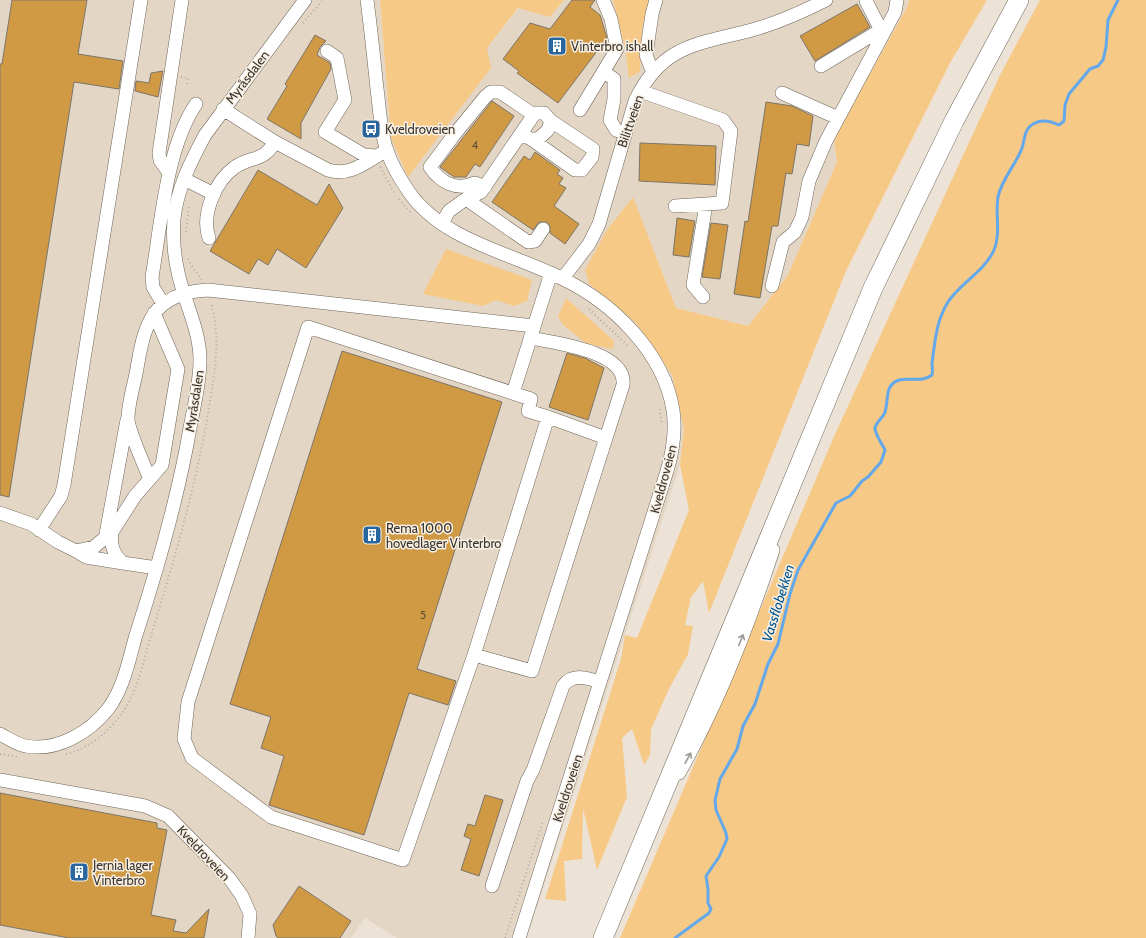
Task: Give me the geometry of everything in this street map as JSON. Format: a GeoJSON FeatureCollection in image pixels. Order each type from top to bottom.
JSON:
{"type":"FeatureCollection","features":[{"type":"Feature","properties":{"kind":"highway"},"geometry":{"type":"LineString","coordinates":[[595,938],[867,286],[927,159],[1011,0]]}},
{"type":"Feature","properties":{"kind":"highway"},"geometry":{"type":"LineString","coordinates":[[603,938],[658,802],[873,288],[954,121],[1019,0]]}},
{"type":"Feature","properties":{"kind":"street"},"geometry":{"type":"LineString","coordinates":[[39,530],[61,496],[64,485],[141,0]]}},
{"type":"Feature","properties":{"kind":"street"},"geometry":{"type":"LineString","coordinates":[[169,173],[160,160],[159,153],[182,0]]}},
{"type":"Feature","properties":{"kind":"street","name":"Myråsdalen"},"geometry":{"type":"LineString","coordinates":[[0,734],[19,744],[39,747],[69,739],[81,733],[99,719],[111,704],[119,689],[157,568],[182,471],[200,372],[200,343],[178,273],[174,235],[177,204],[184,178],[205,135],[305,0]]}},
{"type":"Feature","properties":{"kind":"street","name":"Kveldroveien"},"geometry":{"type":"LineString","coordinates":[[368,0],[380,118],[387,150],[409,192],[429,214],[442,223],[465,236],[563,278],[602,303],[640,341],[660,370],[673,410],[674,439],[670,464],[519,938]]}},
{"type":"Feature","properties":{"kind":"street"},"geometry":{"type":"LineString","coordinates":[[580,110],[617,49],[611,19],[602,0]]}},
{"type":"Feature","properties":{"kind":"street"},"geometry":{"type":"LineString","coordinates":[[653,73],[646,55],[652,14],[656,0]]}},
{"type":"Feature","properties":{"kind":"street","name":"Bilittveien"},"geometry":{"type":"LineString","coordinates":[[563,278],[595,233],[625,134],[640,91],[653,73],[665,61],[686,47],[697,42],[764,26],[795,15],[826,0]]}},
{"type":"Feature","properties":{"kind":"street"},"geometry":{"type":"LineString","coordinates":[[772,286],[782,242],[795,232],[802,217],[809,180],[838,118],[895,12],[897,0]]}},
{"type":"Feature","properties":{"kind":"street"},"geometry":{"type":"LineString","coordinates":[[866,1],[884,34]]}},
{"type":"Feature","properties":{"kind":"street"},"geometry":{"type":"LineString","coordinates":[[821,66],[874,34],[884,34]]}},
{"type":"Feature","properties":{"kind":"street"},"geometry":{"type":"LineString","coordinates":[[327,51],[337,58],[345,100],[325,132],[364,155],[375,156]]}},
{"type":"Feature","properties":{"kind":"street"},"geometry":{"type":"LineString","coordinates":[[604,72],[614,79],[614,99],[610,120],[616,130],[625,134]]}},
{"type":"Feature","properties":{"kind":"street"},"geometry":{"type":"LineString","coordinates":[[640,91],[723,120],[731,131],[722,203],[675,206]]}},
{"type":"Feature","properties":{"kind":"street"},"geometry":{"type":"LineString","coordinates":[[485,187],[475,183],[466,187],[452,186],[435,175],[430,167],[485,97],[492,92],[500,92],[534,115]]}},
{"type":"Feature","properties":{"kind":"street"},"geometry":{"type":"LineString","coordinates":[[782,93],[838,118]]}},
{"type":"Feature","properties":{"kind":"street"},"geometry":{"type":"LineString","coordinates":[[163,304],[153,287],[152,277],[169,173],[182,132],[196,104]]}},
{"type":"Feature","properties":{"kind":"street"},"geometry":{"type":"LineString","coordinates":[[223,109],[275,142],[328,170],[336,172],[352,171],[387,150]]}},
{"type":"Feature","properties":{"kind":"street"},"geometry":{"type":"LineString","coordinates":[[442,223],[449,211],[481,192],[526,137],[536,113],[544,113],[551,121],[593,149],[592,157],[582,170],[576,170],[526,137]]}},
{"type":"Feature","properties":{"kind":"street"},"geometry":{"type":"LineString","coordinates":[[526,137],[538,139],[548,130],[551,121]]}},
{"type":"Feature","properties":{"kind":"street"},"geometry":{"type":"LineString","coordinates":[[209,238],[206,223],[214,194],[226,175],[234,168],[268,153],[275,142]]}},
{"type":"Feature","properties":{"kind":"street"},"geometry":{"type":"LineString","coordinates":[[184,178],[214,194]]}},
{"type":"Feature","properties":{"kind":"street"},"geometry":{"type":"LineString","coordinates":[[466,200],[528,242],[535,241],[543,228]]}},
{"type":"Feature","properties":{"kind":"street"},"geometry":{"type":"LineString","coordinates":[[703,297],[693,285],[706,204]]}},
{"type":"Feature","properties":{"kind":"street"},"geometry":{"type":"LineString","coordinates":[[513,393],[551,273]]}},
{"type":"Feature","properties":{"kind":"street"},"geometry":{"type":"LineString","coordinates":[[122,563],[112,550],[111,542],[108,537],[112,507],[142,339],[146,327],[154,313],[163,304],[184,293],[208,290],[532,332],[568,346],[607,358],[616,364],[624,380],[532,671],[474,655]]}},
{"type":"Feature","properties":{"kind":"street"},"geometry":{"type":"LineString","coordinates":[[76,551],[88,549],[108,537],[135,496],[162,465],[178,369],[154,313]]}},
{"type":"Feature","properties":{"kind":"street"},"geometry":{"type":"LineString","coordinates":[[548,417],[474,655],[403,860],[271,817],[192,758],[184,739],[188,702],[308,327],[531,399],[528,411],[548,417],[606,438]]}},
{"type":"Feature","properties":{"kind":"street"},"geometry":{"type":"LineString","coordinates":[[127,420],[150,480]]}},
{"type":"Feature","properties":{"kind":"street"},"geometry":{"type":"LineString","coordinates":[[0,513],[23,520],[58,542],[86,556],[157,568]]}},
{"type":"Feature","properties":{"kind":"street"},"geometry":{"type":"LineString","coordinates":[[492,886],[527,781],[533,770],[563,686],[569,680],[578,677],[600,682]]}},
{"type":"Feature","properties":{"kind":"street","name":"Kveldroveien"},"geometry":{"type":"LineString","coordinates":[[0,780],[145,806],[168,816],[230,879],[242,896],[250,914],[248,938]]}},
{"type":"Feature","properties":{"kind":"path"},"geometry":{"type":"LineString","coordinates":[[176,76],[188,78],[187,85],[190,84]]}},
{"type":"Feature","properties":{"kind":"shaded area"},"geometry":{"type":"Polygon","coordinates":[[[0,0],[380,0],[391,138],[487,48],[519,8],[550,17],[564,0],[613,0],[625,48],[630,78],[640,72],[642,29],[650,0],[908,0],[907,6],[834,139],[837,162],[788,275],[748,326],[676,308],[633,198],[589,284],[636,322],[672,375],[684,429],[680,465],[527,938],[397,938],[365,918],[351,938],[0,938],[0,0]]]}},
{"type":"Feature","properties":{"kind":"shaded area"},"geometry":{"type":"Polygon","coordinates":[[[380,0],[564,0],[550,17],[518,8],[487,48],[491,68],[408,177],[391,138],[380,0]]]}},
{"type":"Feature","properties":{"kind":"shaded area"},"geometry":{"type":"Polygon","coordinates":[[[613,0],[650,0],[642,29],[640,72],[629,78],[625,48],[613,0]]]}},
{"type":"Feature","properties":{"kind":"shaded area"},"geometry":{"type":"Polygon","coordinates":[[[909,0],[987,0],[950,63],[846,271],[709,613],[703,581],[691,597],[685,625],[693,626],[688,654],[669,689],[651,729],[650,755],[644,765],[632,729],[622,738],[627,797],[597,870],[583,808],[582,859],[564,861],[566,901],[545,899],[621,659],[625,635],[637,638],[689,510],[680,465],[684,429],[672,375],[636,323],[589,284],[585,270],[607,230],[633,197],[676,308],[748,326],[788,275],[837,162],[834,139],[907,7],[909,0]]]}},
{"type":"Feature","properties":{"kind":"shaded area"},"geometry":{"type":"Polygon","coordinates":[[[1040,0],[1146,0],[1146,938],[620,938],[836,432],[1000,75],[1040,0]]]}},
{"type":"Feature","properties":{"kind":"shaded area"},"geometry":{"type":"Polygon","coordinates":[[[446,249],[532,280],[527,301],[514,306],[496,300],[483,306],[423,294],[446,249]]]}},
{"type":"Feature","properties":{"kind":"shaded area"},"geometry":{"type":"Polygon","coordinates":[[[566,298],[614,341],[613,349],[587,344],[563,325],[558,317],[566,298]]]}},
{"type":"Feature","properties":{"kind":"building"},"geometry":{"type":"Polygon","coordinates":[[[12,0],[87,0],[78,54],[123,61],[119,89],[74,82],[9,497],[0,495],[0,64],[2,64],[12,0]]]}},
{"type":"Feature","properties":{"kind":"building","name":"Vinterbro ishall"},"geometry":{"type":"Polygon","coordinates":[[[572,0],[595,0],[590,7],[600,15],[607,38],[558,103],[517,73],[519,71],[503,59],[530,23],[550,29],[572,0]]]}},
{"type":"Feature","properties":{"kind":"building"},"geometry":{"type":"Polygon","coordinates":[[[857,4],[870,27],[815,61],[800,36],[857,4]]]}},
{"type":"Feature","properties":{"kind":"building"},"geometry":{"type":"Polygon","coordinates":[[[315,35],[326,41],[320,47],[317,55],[330,63],[331,69],[301,123],[301,139],[267,119],[287,86],[285,84],[315,35]]]}},
{"type":"Feature","properties":{"kind":"building"},"geometry":{"type":"Polygon","coordinates":[[[163,71],[158,97],[135,91],[136,81],[149,83],[151,73],[163,71]]]}},
{"type":"Feature","properties":{"kind":"building"},"geometry":{"type":"Polygon","coordinates":[[[492,101],[514,116],[480,167],[475,164],[466,177],[454,177],[440,167],[492,101]]]}},
{"type":"Feature","properties":{"kind":"building"},"geometry":{"type":"Polygon","coordinates":[[[766,102],[792,106],[813,116],[809,146],[797,144],[792,174],[786,173],[778,226],[772,226],[760,298],[734,294],[745,221],[748,222],[766,102]]]}},
{"type":"Feature","properties":{"kind":"building"},"geometry":{"type":"Polygon","coordinates":[[[640,143],[716,146],[715,185],[639,181],[640,143]]]}},
{"type":"Feature","properties":{"kind":"building"},"geometry":{"type":"Polygon","coordinates":[[[535,152],[560,170],[557,174],[563,178],[559,184],[566,188],[554,206],[579,224],[565,244],[550,233],[550,226],[547,222],[539,222],[533,230],[492,202],[524,156],[530,160],[535,152]]]}},
{"type":"Feature","properties":{"kind":"building"},"geometry":{"type":"Polygon","coordinates":[[[258,170],[317,205],[329,184],[343,208],[306,268],[277,249],[268,265],[258,259],[249,274],[210,251],[258,170]]]}},
{"type":"Feature","properties":{"kind":"building"},"geometry":{"type":"Polygon","coordinates":[[[677,218],[695,221],[689,257],[673,255],[677,218]]]}},
{"type":"Feature","properties":{"kind":"building"},"geometry":{"type":"Polygon","coordinates":[[[711,223],[728,225],[720,279],[702,277],[711,223]]]}},
{"type":"Feature","properties":{"kind":"building","name":"Rema 1000 hovedlager Vinterbro"},"geometry":{"type":"Polygon","coordinates":[[[342,351],[502,402],[417,669],[456,681],[448,705],[409,693],[364,835],[269,805],[284,756],[261,748],[271,717],[230,704],[342,351]]]}},
{"type":"Feature","properties":{"kind":"building"},"geometry":{"type":"Polygon","coordinates":[[[567,353],[585,358],[604,368],[588,420],[549,407],[567,353]]]}},
{"type":"Feature","properties":{"kind":"building","name":"Jernia lager Vinterbro"},"geometry":{"type":"Polygon","coordinates":[[[0,793],[157,823],[157,828],[167,830],[151,915],[176,920],[173,931],[186,933],[209,909],[204,938],[69,938],[0,925],[0,793]]]}},
{"type":"Feature","properties":{"kind":"building"},"geometry":{"type":"Polygon","coordinates":[[[485,795],[503,800],[479,876],[461,870],[471,839],[464,836],[468,824],[475,826],[485,795]]]}},
{"type":"Feature","properties":{"kind":"building"},"geometry":{"type":"Polygon","coordinates":[[[299,886],[351,921],[340,938],[278,938],[276,936],[273,925],[299,886]]]}},
{"type":"Feature","properties":{"kind":"waterway","name":"Vassflobekken"},"geometry":{"type":"LineString","coordinates":[[675,938],[709,913],[711,909],[708,903],[706,876],[719,857],[727,839],[716,810],[715,800],[720,779],[737,749],[743,726],[755,704],[768,664],[778,644],[790,594],[798,570],[836,503],[850,496],[862,481],[868,477],[881,462],[885,450],[877,436],[875,428],[885,412],[891,385],[894,382],[903,379],[924,379],[932,375],[935,339],[938,324],[944,309],[953,295],[984,265],[994,250],[998,231],[998,197],[1000,190],[1022,148],[1026,131],[1030,126],[1039,121],[1053,122],[1059,125],[1064,121],[1065,105],[1069,94],[1090,69],[1098,66],[1103,60],[1106,47],[1108,20],[1118,0]]}},
{"type":"Feature","properties":{"kind":"place","name":"Vinterbro ishall"},"geometry":{"type":"Point","coordinates":[557,46]}},
{"type":"Feature","properties":{"kind":"place","name":"Kveldroveien"},"geometry":{"type":"Point","coordinates":[371,129]}},
{"type":"Feature","properties":{"kind":"place","name":"Rema 1000 hovedlager Vinterbro"},"geometry":{"type":"Point","coordinates":[372,535]}},
{"type":"Feature","properties":{"kind":"place","name":"Jernia lager Vinterbro"},"geometry":{"type":"Point","coordinates":[79,872]}}]}
